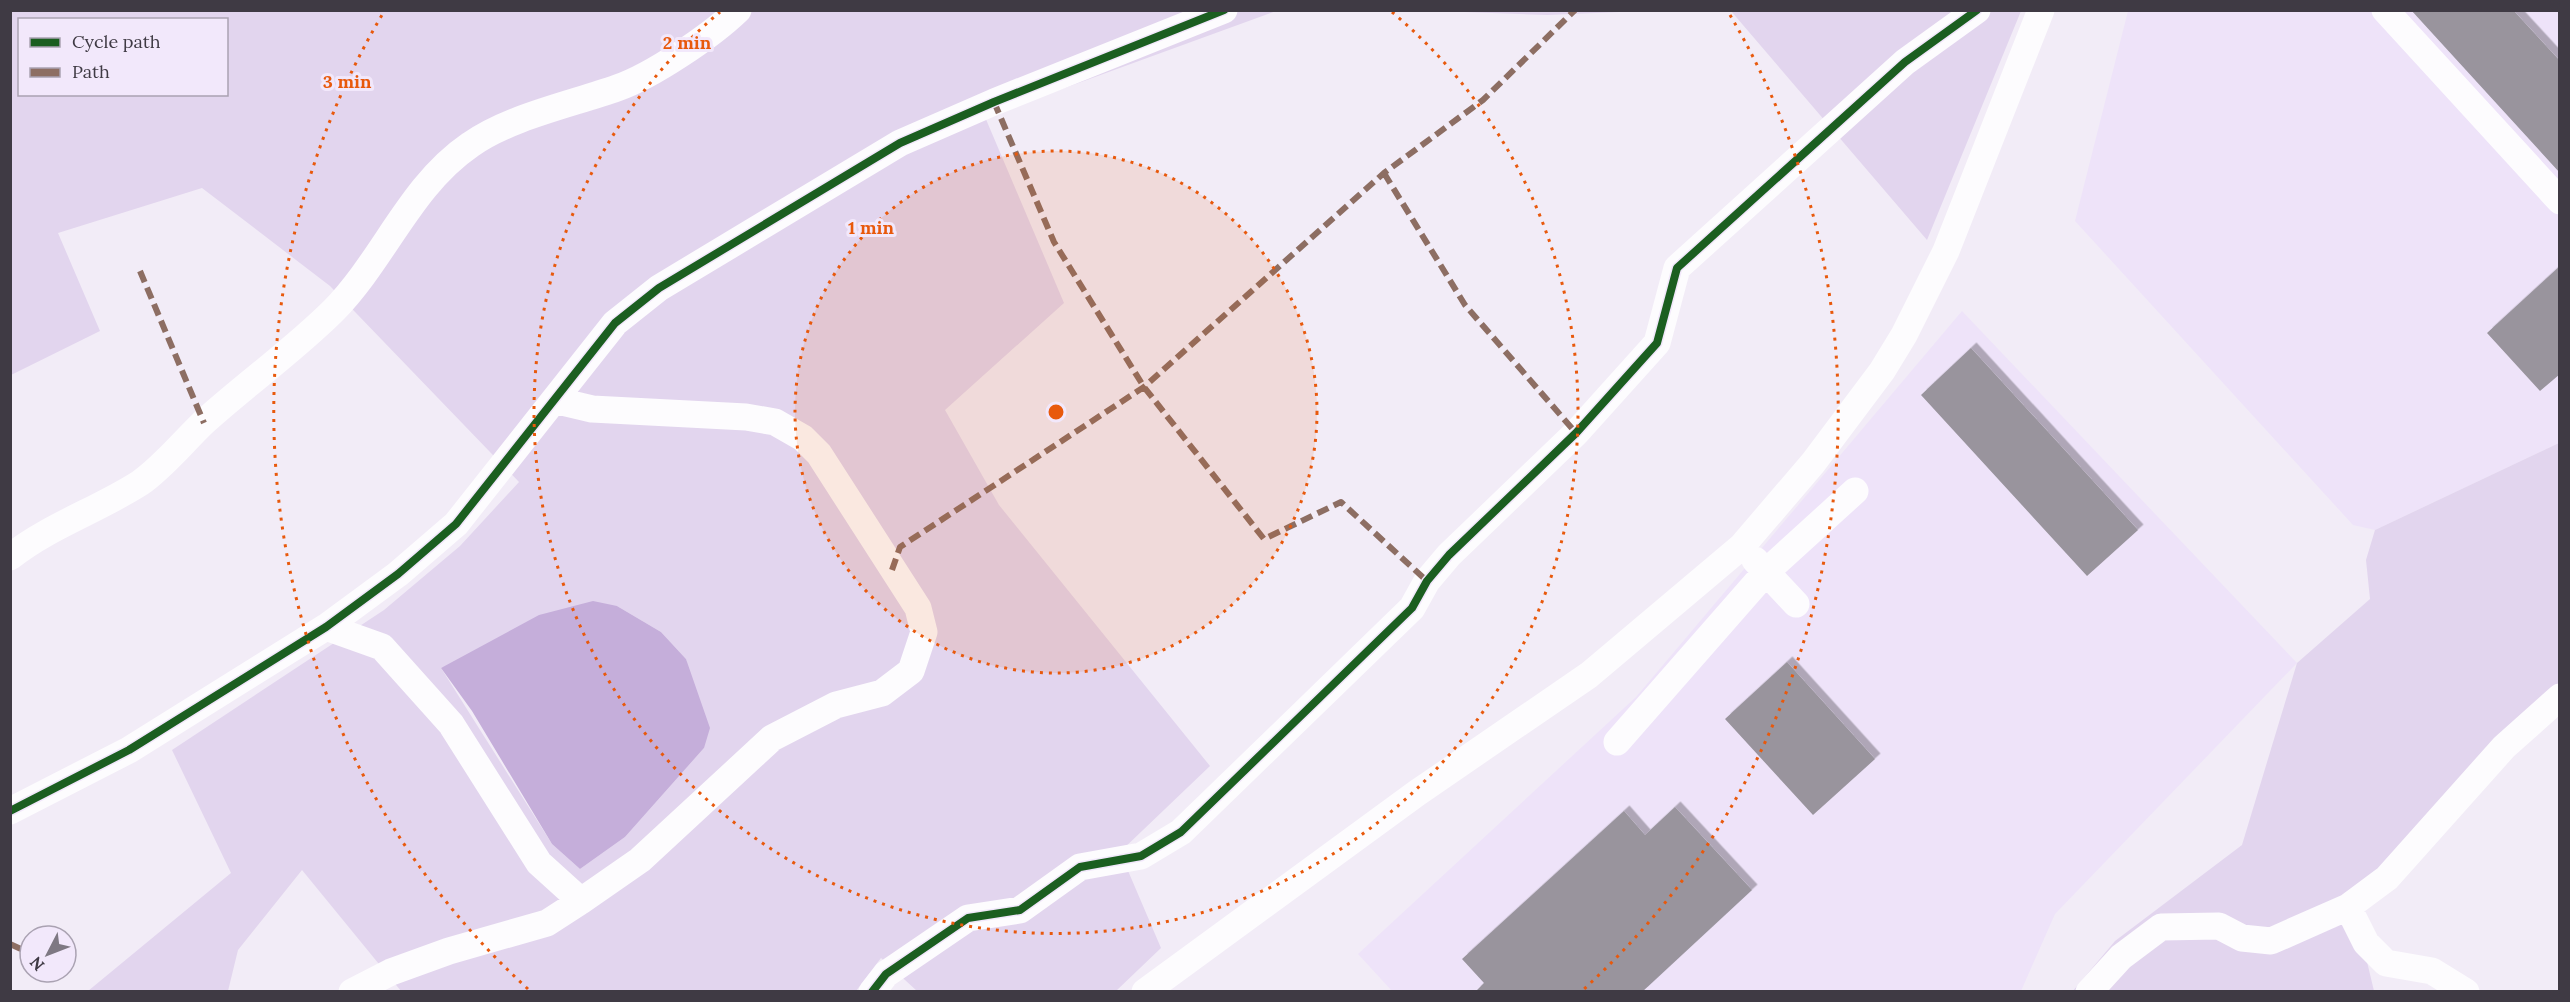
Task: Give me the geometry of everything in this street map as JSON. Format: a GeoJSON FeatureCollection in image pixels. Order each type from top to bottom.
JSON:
{"type":"FeatureCollection","features":[{"type":"Feature","properties":{"kind":"street"},"geometry":{"type":"LineString","coordinates":[[10,557],[31,541],[111,501],[143,481],[204,423],[334,310],[364,274],[432,178],[470,144],[530,116],[619,87],[653,72],[738,10]]}},
{"type":"Feature","properties":{"kind":"street"},"geometry":{"type":"LineString","coordinates":[[10,811],[129,750],[326,627],[398,574],[456,524],[615,323],[659,288],[900,143],[994,102],[1224,10]]}},
{"type":"Feature","properties":{"kind":"street"},"geometry":{"type":"LineString","coordinates":[[872,992],[886,974],[968,918],[1020,910],[1080,867],[1141,856],[1181,832],[1412,608],[1427,581],[1449,555],[1576,433],[1657,343],[1677,268],[1905,62],[1977,10]]}},
{"type":"Feature","properties":{"kind":"street"},"geometry":{"type":"LineString","coordinates":[[1145,992],[1417,792],[1589,675],[1742,546],[1813,463],[1882,371],[1904,335],[1946,251],[2041,10]]}},
{"type":"Feature","properties":{"kind":"street"},"geometry":{"type":"LineString","coordinates":[[2385,10],[2559,201]]}},
{"type":"Feature","properties":{"kind":"street"},"geometry":{"type":"LineString","coordinates":[[352,992],[391,972],[449,951],[547,923],[640,860],[772,738],[836,705],[882,693],[911,671],[924,632],[918,608],[819,454],[802,438],[775,422],[746,417],[592,409],[554,400]]}},
{"type":"Feature","properties":{"kind":"street"},"geometry":{"type":"LineString","coordinates":[[1617,742],[1766,572],[1855,491]]}},
{"type":"Feature","properties":{"kind":"street"},"geometry":{"type":"LineString","coordinates":[[1742,546],[1796,604]]}},
{"type":"Feature","properties":{"kind":"street"},"geometry":{"type":"LineString","coordinates":[[326,627],[382,648],[450,724],[539,863],[581,901]]}},
{"type":"Feature","properties":{"kind":"street"},"geometry":{"type":"LineString","coordinates":[[2089,992],[2121,957],[2161,927],[2218,926],[2242,938],[2271,941],[2348,907],[2387,878],[2504,747],[2559,697]]}},
{"type":"Feature","properties":{"kind":"street"},"geometry":{"type":"LineString","coordinates":[[2348,907],[2366,943],[2386,963],[2432,972],[2466,992]]}},
{"type":"Feature","properties":{"kind":"shaded area"},"geometry":{"type":"Polygon","coordinates":[[[1644,10],[1547,15],[1437,11],[1644,10]]]}},
{"type":"Feature","properties":{"kind":"shaded area"},"geometry":{"type":"Polygon","coordinates":[[[11,11],[1276,11],[985,117],[1064,303],[945,410],[999,505],[1210,766],[1120,852],[1161,948],[1116,991],[917,991],[881,958],[856,991],[401,991],[302,870],[238,950],[228,991],[88,991],[231,873],[172,750],[384,610],[460,546],[519,482],[330,286],[202,188],[58,233],[100,331],[11,375],[11,11]],[[617,606],[441,668],[552,844],[580,869],[625,837],[704,748],[686,659],[661,632],[617,606]]]}},
{"type":"Feature","properties":{"kind":"shaded area"},"geometry":{"type":"Polygon","coordinates":[[[1731,11],[2021,11],[1927,240],[1731,11]]]}},
{"type":"Feature","properties":{"kind":"shaded area"},"geometry":{"type":"Polygon","coordinates":[[[2128,11],[2559,11],[2559,443],[2375,530],[2353,525],[2075,221],[2128,11]]]}},
{"type":"Feature","properties":{"kind":"shaded area"},"geometry":{"type":"Polygon","coordinates":[[[1962,311],[2297,663],[2055,914],[2021,991],[1392,991],[1358,954],[1636,697],[1962,311]]]}},
{"type":"Feature","properties":{"kind":"shaded area"},"geometry":{"type":"Polygon","coordinates":[[[2559,443],[2559,686],[2352,899],[2374,991],[2072,992],[2115,941],[2242,845],[2297,663],[2370,599],[2366,560],[2375,530],[2559,443]]]}},
{"type":"Feature","properties":{"kind":"shaded area"},"geometry":{"type":"Polygon","coordinates":[[[593,601],[617,606],[661,632],[686,659],[710,728],[704,748],[625,837],[580,869],[552,844],[472,711],[441,668],[539,615],[593,601]]]}},
{"type":"Feature","properties":{"kind":"building"},"geometry":{"type":"Polygon","coordinates":[[[2411,10],[2513,10],[2560,61],[2560,173],[2411,10]]]}},
{"type":"Feature","properties":{"kind":"building"},"geometry":{"type":"Polygon","coordinates":[[[2560,266],[2560,374],[2540,391],[2487,333],[2560,266]]]}},
{"type":"Feature","properties":{"kind":"building"},"geometry":{"type":"Polygon","coordinates":[[[1971,348],[2138,530],[2087,576],[1921,395],[1971,348]]]}},
{"type":"Feature","properties":{"kind":"building"},"geometry":{"type":"Polygon","coordinates":[[[1787,662],[1875,759],[1813,815],[1725,719],[1787,662]]]}},
{"type":"Feature","properties":{"kind":"building"},"geometry":{"type":"Polygon","coordinates":[[[1675,807],[1752,890],[1642,992],[1475,992],[1484,983],[1462,959],[1624,811],[1645,835],[1675,807]]]}},
{"type":"Feature","properties":{"kind":"marked path"},"geometry":{"type":"LineString","coordinates":[[892,570],[900,547],[1144,387],[1384,173],[1483,100],[1575,10]]}},
{"type":"Feature","properties":{"kind":"marked path"},"geometry":{"type":"LineString","coordinates":[[994,102],[1054,242],[1144,387],[1264,539],[1341,502],[1427,581]]}},
{"type":"Feature","properties":{"kind":"marked path"},"geometry":{"type":"LineString","coordinates":[[1384,173],[1465,305],[1576,433]]}},
{"type":"Feature","properties":{"kind":"marked path"},"geometry":{"type":"LineString","coordinates":[[140,271],[204,423]]}},
{"type":"Feature","properties":{"kind":"marked path"},"geometry":{"type":"LineString","coordinates":[[10,944],[18,948]]}},
{"type":"Feature","properties":{"kind":"cycle path"},"geometry":{"type":"LineString","coordinates":[[10,811],[129,750],[326,627],[398,574],[456,524],[615,323],[659,288],[900,143],[994,102],[1224,10]]}},
{"type":"Feature","properties":{"kind":"cycle path"},"geometry":{"type":"LineString","coordinates":[[872,992],[886,974],[968,918],[1020,910],[1080,867],[1141,856],[1181,832],[1412,608],[1427,581],[1449,555],[1576,433],[1657,343],[1677,268],[1905,62],[1977,10]]}}]}
